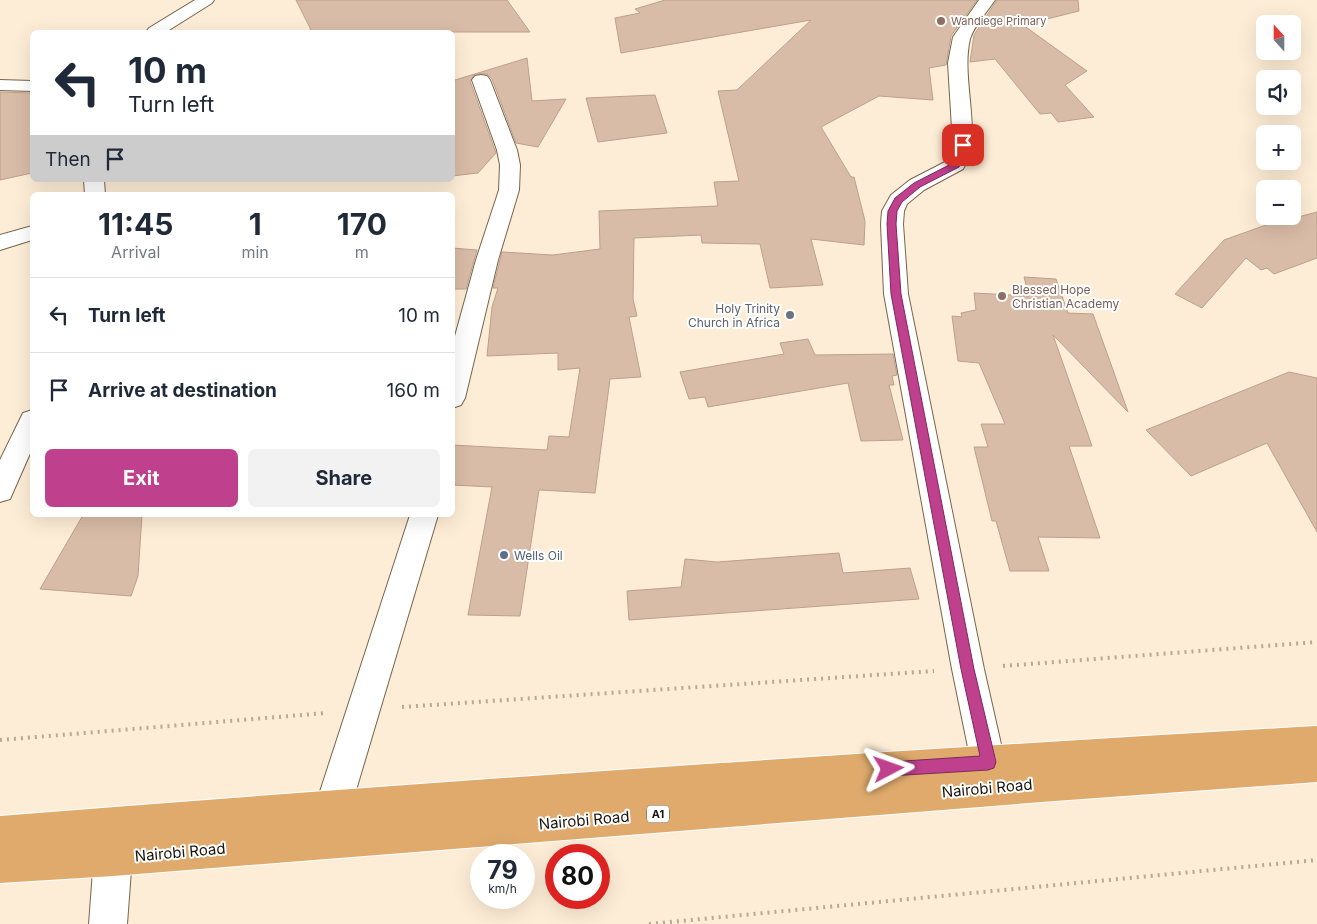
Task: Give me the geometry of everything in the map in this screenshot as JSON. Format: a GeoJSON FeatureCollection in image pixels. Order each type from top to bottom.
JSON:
{"type":"FeatureCollection","features":[{"type":"Feature","properties":{"kind":"highway","name":"Nairobi Road"},"geometry":{"type":"LineString","coordinates":[[0,834],[333,807],[988,762],[1317,743]]}},
{"type":"Feature","properties":{"kind":"highway","name":"Nairobi Road"},"geometry":{"type":"LineString","coordinates":[[0,864],[113,857],[1055,783],[1317,765]]}},
{"type":"Feature","properties":{"kind":"street"},"geometry":{"type":"LineString","coordinates":[[159,30],[206,0]]}},
{"type":"Feature","properties":{"kind":"street"},"geometry":{"type":"LineString","coordinates":[[987,0],[962,38],[957,63],[963,145],[956,165],[917,185],[898,200],[892,211],[892,224],[896,294],[968,669],[988,762]]}},
{"type":"Feature","properties":{"kind":"street"},"geometry":{"type":"LineString","coordinates":[[455,386],[487,260],[509,190],[510,165],[507,150],[481,80]]}},
{"type":"Feature","properties":{"kind":"street"},"geometry":{"type":"LineString","coordinates":[[0,86],[30,86]]}},
{"type":"Feature","properties":{"kind":"street"},"geometry":{"type":"LineString","coordinates":[[0,243],[30,234]]}},
{"type":"Feature","properties":{"kind":"street"},"geometry":{"type":"LineString","coordinates":[[0,490],[30,425]]}},
{"type":"Feature","properties":{"kind":"street"},"geometry":{"type":"LineString","coordinates":[[333,807],[423,517]]}},
{"type":"Feature","properties":{"kind":"street"},"geometry":{"type":"LineString","coordinates":[[108,924],[113,857]]}},
{"type":"Feature","properties":{"kind":"path"},"geometry":{"type":"LineString","coordinates":[[0,740],[363,710],[968,669],[1317,642]]}},
{"type":"Feature","properties":{"kind":"path"},"geometry":{"type":"LineString","coordinates":[[649,924],[1317,860]]}},
{"type":"Feature","properties":{"kind":"building"},"geometry":{"type":"Polygon","coordinates":[[[296,0],[507,0],[530,32],[455,32],[455,30],[311,30],[296,0]]]}},
{"type":"Feature","properties":{"kind":"building"},"geometry":{"type":"Polygon","coordinates":[[[665,0],[977,0],[951,36],[946,65],[929,68],[933,100],[879,96],[821,127],[851,177],[854,177],[865,221],[864,245],[811,239],[823,285],[770,288],[760,244],[702,243],[701,235],[634,238],[633,299],[637,316],[629,317],[641,377],[610,379],[595,493],[539,490],[520,616],[468,615],[492,487],[455,485],[455,445],[547,450],[549,436],[569,437],[580,368],[558,370],[558,353],[487,356],[492,307],[498,288],[493,288],[502,252],[553,255],[600,249],[599,211],[718,206],[714,182],[739,181],[718,91],[737,90],[811,20],[621,53],[615,18],[640,13],[635,9],[665,0]]]}},
{"type":"Feature","properties":{"kind":"building"},"geometry":{"type":"Polygon","coordinates":[[[997,0],[1078,0],[1079,11],[1023,25],[1087,71],[1065,85],[1094,117],[1058,122],[1051,113],[1040,114],[995,59],[970,62],[974,35],[997,0]]]}},
{"type":"Feature","properties":{"kind":"building"},"geometry":{"type":"Polygon","coordinates":[[[527,58],[532,101],[566,99],[538,147],[516,143],[492,79],[487,74],[475,74],[470,81],[496,153],[478,173],[455,176],[455,80],[527,58]]]}},
{"type":"Feature","properties":{"kind":"building"},"geometry":{"type":"Polygon","coordinates":[[[0,92],[30,93],[30,173],[0,180],[0,92]]]}},
{"type":"Feature","properties":{"kind":"building"},"geometry":{"type":"Polygon","coordinates":[[[655,95],[667,133],[598,142],[586,98],[655,95]]]}},
{"type":"Feature","properties":{"kind":"building"},"geometry":{"type":"Polygon","coordinates":[[[1317,212],[1317,258],[1274,274],[1267,268],[1261,270],[1246,258],[1202,308],[1175,294],[1224,240],[1266,225],[1301,225],[1301,216],[1317,212]]]}},
{"type":"Feature","properties":{"kind":"building"},"geometry":{"type":"Polygon","coordinates":[[[455,248],[477,250],[466,289],[455,289],[455,248]]]}},
{"type":"Feature","properties":{"kind":"building"},"geometry":{"type":"Polygon","coordinates":[[[1024,277],[1056,279],[1068,313],[1093,314],[1128,412],[1053,335],[1092,446],[1069,446],[1100,538],[1038,537],[1049,571],[1010,571],[996,521],[992,521],[974,447],[988,447],[981,424],[1005,424],[979,363],[958,361],[952,316],[962,317],[961,313],[976,310],[974,293],[1029,296],[1024,277]]]}},
{"type":"Feature","properties":{"kind":"building"},"geometry":{"type":"Polygon","coordinates":[[[808,339],[815,355],[893,354],[897,375],[892,376],[894,385],[889,385],[903,440],[861,441],[848,383],[708,407],[705,397],[689,399],[680,372],[784,354],[780,343],[808,339]]]}},
{"type":"Feature","properties":{"kind":"building"},"geometry":{"type":"Polygon","coordinates":[[[1289,372],[1317,378],[1317,532],[1267,443],[1191,476],[1146,430],[1289,372]]]}},
{"type":"Feature","properties":{"kind":"building"},"geometry":{"type":"Polygon","coordinates":[[[82,517],[142,517],[138,576],[131,596],[40,589],[82,517]]]}},
{"type":"Feature","properties":{"kind":"building"},"geometry":{"type":"Polygon","coordinates":[[[839,553],[843,573],[910,568],[919,599],[629,620],[627,591],[681,587],[685,559],[717,562],[839,553]]]}},
{"type":"Feature","properties":{"kind":"place","name":"Wandiege Primary"},"geometry":{"type":"Point","coordinates":[941,21]}},
{"type":"Feature","properties":{"kind":"place","name":"Blessed Hope Christian Academy"},"geometry":{"type":"Point","coordinates":[1002,296]}},
{"type":"Feature","properties":{"kind":"place","name":"Holy Trinity Church in Africa"},"geometry":{"type":"Point","coordinates":[790,315]}},
{"type":"Feature","properties":{"kind":"place","name":"Wells Oil"},"geometry":{"type":"Point","coordinates":[504,555]}},
{"type":"Feature","properties":{"kind":"route"},"geometry":{"type":"LineString","coordinates":[[889,769],[988,762],[968,669],[896,294],[892,224],[892,211],[898,200],[917,185],[956,165],[963,145]]}}]}
